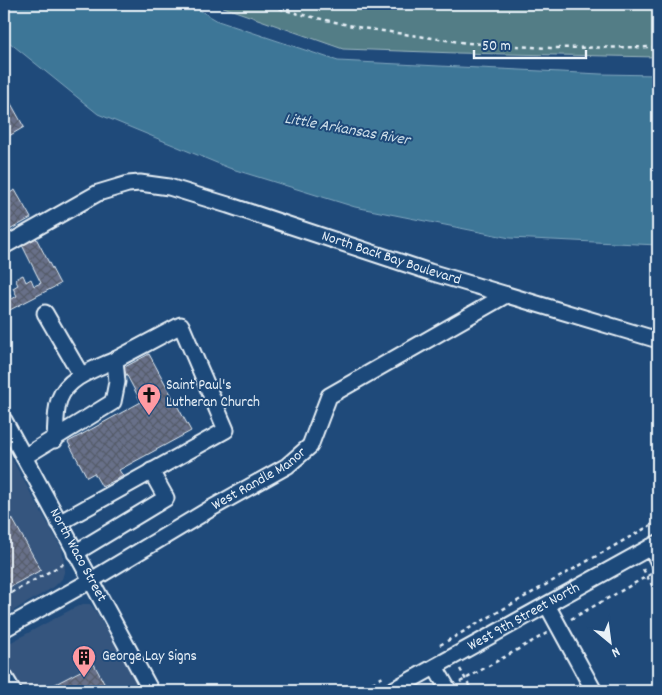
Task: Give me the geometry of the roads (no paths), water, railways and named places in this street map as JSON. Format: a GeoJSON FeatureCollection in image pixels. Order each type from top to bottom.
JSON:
{"type":"FeatureCollection","features":[{"type":"Feature","properties":{"kind":"street","name":"North Back Bay Boulevard"},"geometry":{"type":"LineString","coordinates":[[4,246],[98,193],[123,185],[140,184],[169,187],[430,272],[658,340]]}},
{"type":"Feature","properties":{"kind":"street","name":"West Randle Manor"},"geometry":{"type":"LineString","coordinates":[[90,581],[210,509],[287,466],[310,446],[329,396],[506,295]]}},
{"type":"Feature","properties":{"kind":"street"},"geometry":{"type":"LineString","coordinates":[[45,313],[81,376]]}},
{"type":"Feature","properties":{"kind":"street"},"geometry":{"type":"LineString","coordinates":[[55,440],[59,400],[67,386],[81,376],[181,325],[226,430],[59,523]]}},
{"type":"Feature","properties":{"kind":"street"},"geometry":{"type":"LineString","coordinates":[[24,457],[55,440],[113,402],[118,382],[115,360]]}},
{"type":"Feature","properties":{"kind":"street","name":"North Waco Street"},"geometry":{"type":"LineString","coordinates":[[4,420],[59,523],[71,558],[90,581],[151,691]]}},
{"type":"Feature","properties":{"kind":"street"},"geometry":{"type":"LineString","coordinates":[[71,558],[166,498],[151,472]]}},
{"type":"Feature","properties":{"kind":"street"},"geometry":{"type":"LineString","coordinates":[[654,545],[658,561]]}},
{"type":"Feature","properties":{"kind":"street","name":"West 9th Street North"},"geometry":{"type":"LineString","coordinates":[[391,691],[654,545]]}},
{"type":"Feature","properties":{"kind":"street"},"geometry":{"type":"LineString","coordinates":[[4,629],[90,581]]}},
{"type":"Feature","properties":{"kind":"street"},"geometry":{"type":"LineString","coordinates":[[547,605],[594,691]]}},
{"type":"Feature","properties":{"kind":"street"},"geometry":{"type":"LineString","coordinates":[[435,667],[449,691]]}},
{"type":"Feature","properties":{"kind":"street"},"geometry":{"type":"LineString","coordinates":[[4,676],[13,691]]}},
{"type":"Feature","properties":{"kind":"water","name":"Little Arkansas River"},"geometry":{"type":"Polygon","coordinates":[[[4,4],[189,4],[218,21],[338,61],[658,75],[658,245],[510,238],[355,207],[229,168],[98,114],[4,38],[4,4]]]}},
{"type":"Feature","properties":{"kind":"place","name":"Saint Paul's Lutheran Church"},"geometry":{"type":"Point","coordinates":[149,416]}},
{"type":"Feature","properties":{"kind":"place","name":"George Lay Signs"},"geometry":{"type":"Point","coordinates":[84,678]}}]}
